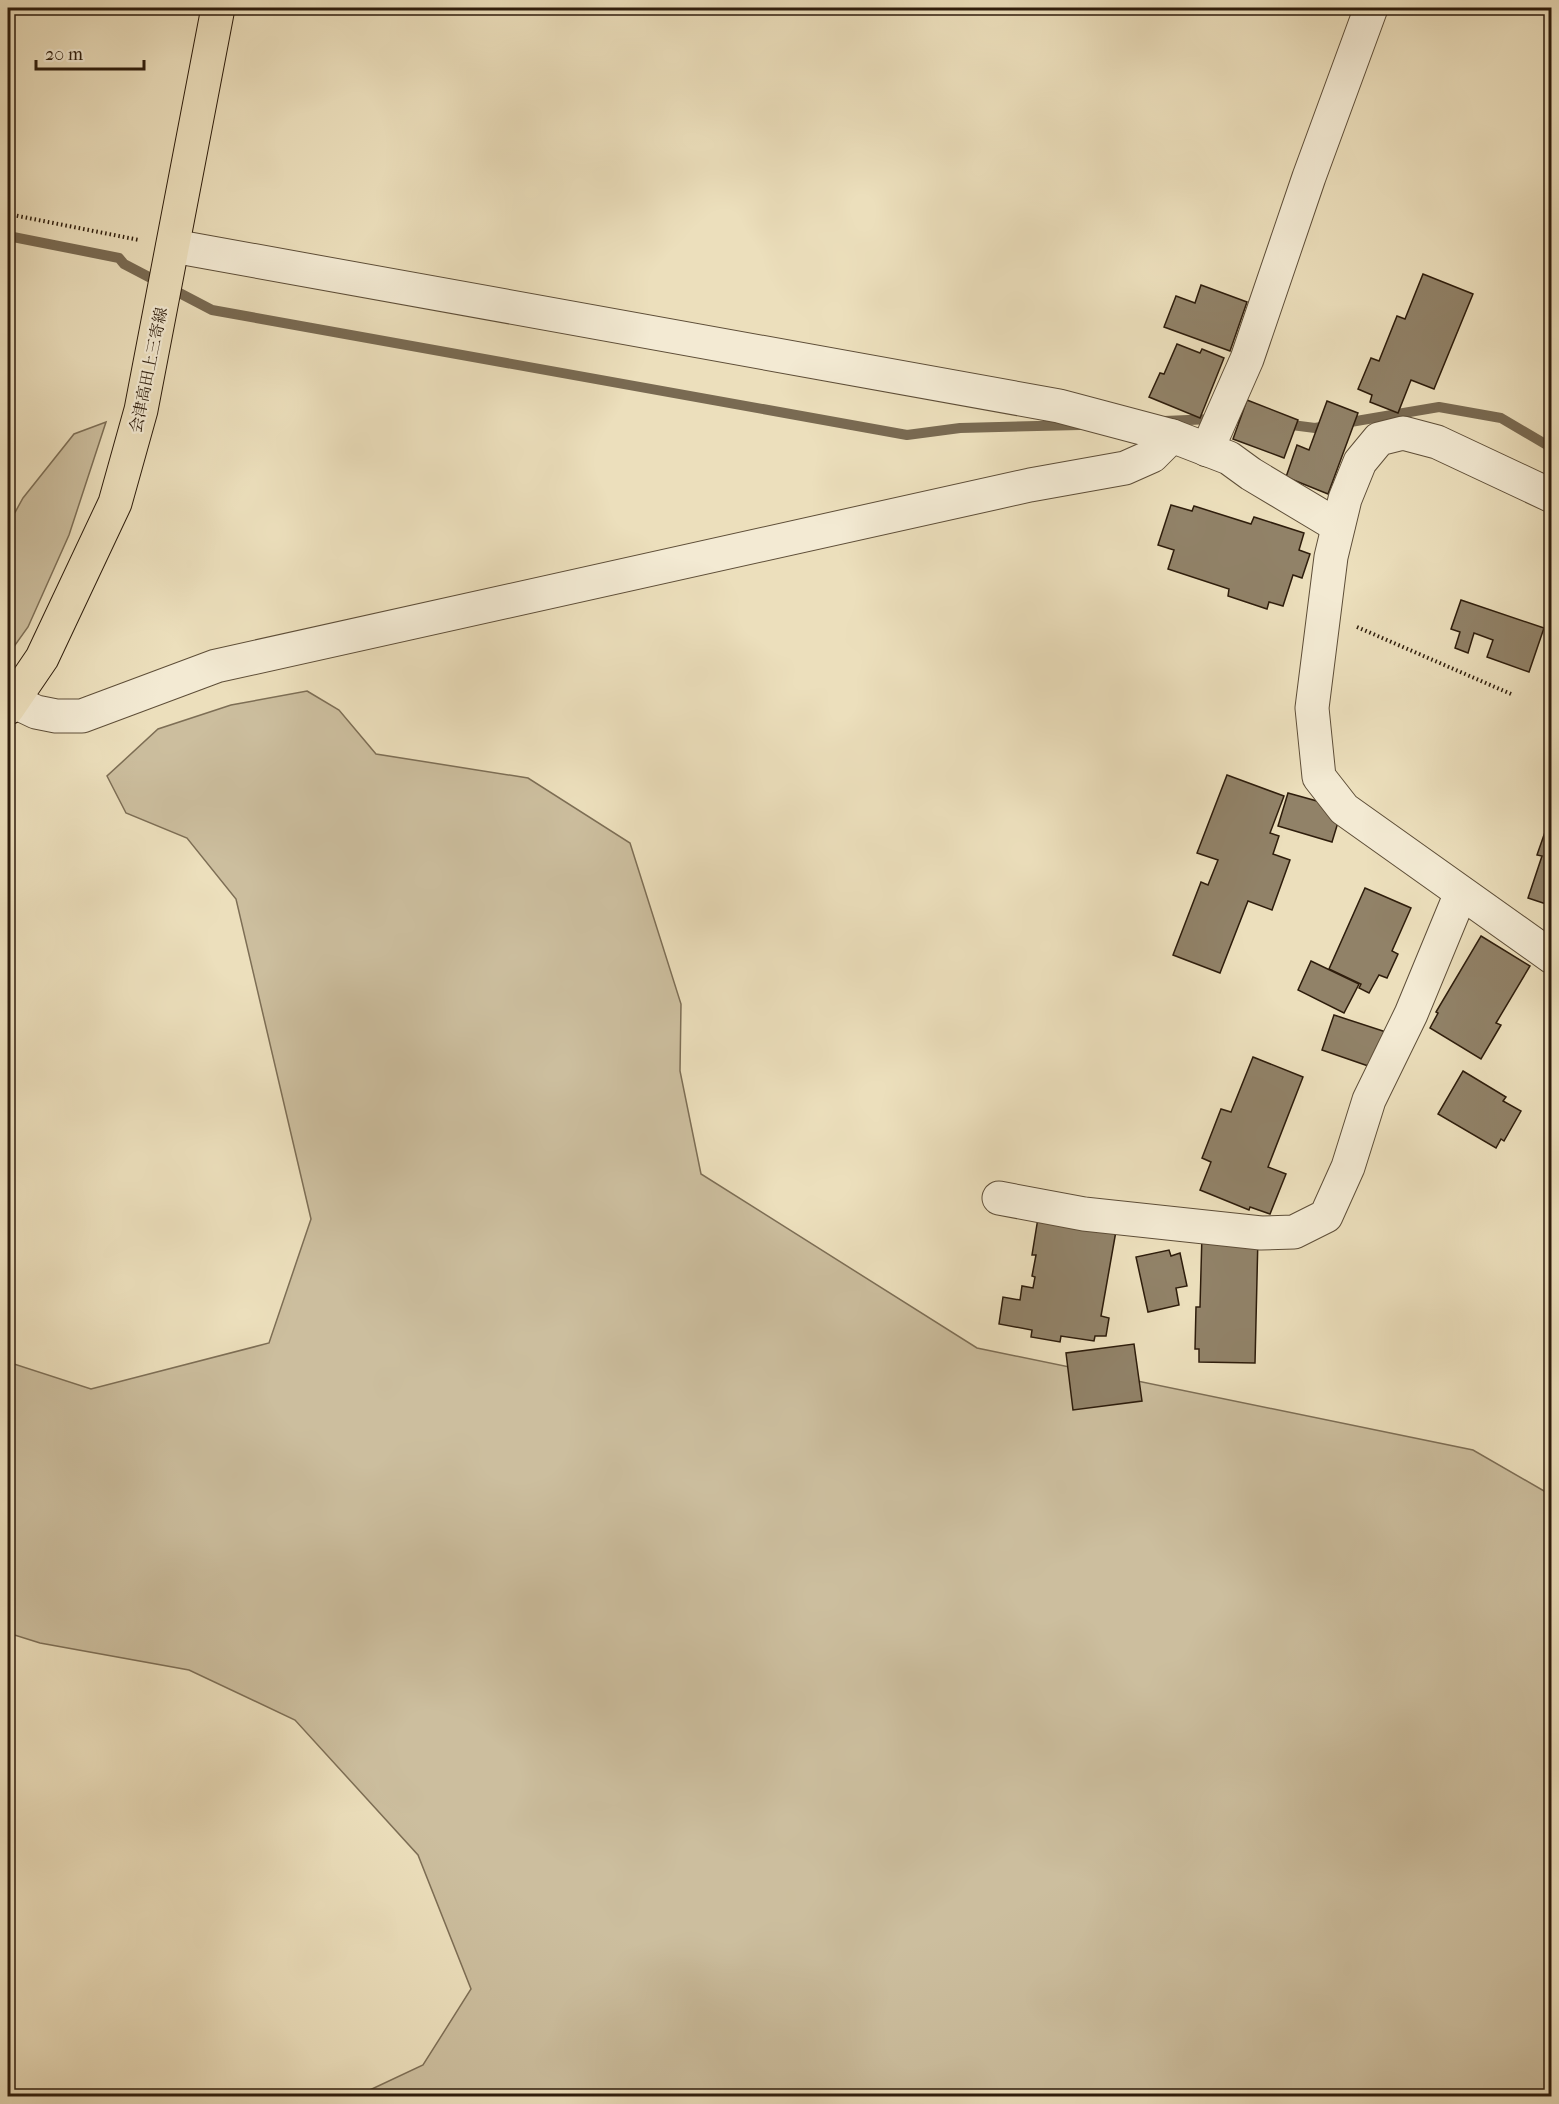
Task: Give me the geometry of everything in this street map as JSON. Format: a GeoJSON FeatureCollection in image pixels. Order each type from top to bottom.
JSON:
{"type":"FeatureCollection","features":[{"type":"Feature","properties":{"kind":"main road","name":"会津高田上三寄線"},"geometry":{"type":"LineString","coordinates":[[10,704],[42,658],[115,503],[141,410],[218,8]]}},
{"type":"Feature","properties":{"kind":"street"},"geometry":{"type":"LineString","coordinates":[[1207,450],[1246,359],[1371,8]]}},
{"type":"Feature","properties":{"kind":"street"},"geometry":{"type":"LineString","coordinates":[[173,246],[1059,406],[1172,436],[1228,458],[1338,526]]}},
{"type":"Feature","properties":{"kind":"street"},"geometry":{"type":"LineString","coordinates":[[1551,495],[1437,441],[1402,433],[1379,439],[1360,462],[1345,499],[1330,556],[1312,708],[1319,777],[1344,809],[1551,957]]}},
{"type":"Feature","properties":{"kind":"street"},"geometry":{"type":"LineString","coordinates":[[10,704],[56,716],[82,716],[216,666],[1030,485],[1125,468],[1152,456],[1172,436]]}},
{"type":"Feature","properties":{"kind":"street"},"geometry":{"type":"LineString","coordinates":[[999,1198],[1084,1214],[1261,1233],[1294,1232],[1319,1221],[1326,1216],[1348,1167],[1369,1100],[1412,1014],[1461,893]]}},
{"type":"Feature","properties":{"kind":"path"},"geometry":{"type":"LineString","coordinates":[[8,214],[173,246]]}},
{"type":"Feature","properties":{"kind":"path"},"geometry":{"type":"LineString","coordinates":[[1323,613],[1511,694]]}},
{"type":"Feature","properties":{"kind":"shaded area"},"geometry":{"type":"Polygon","coordinates":[[[106,422],[69,535],[28,627],[8,655],[8,525],[23,498],[74,434],[106,422]]]}},
{"type":"Feature","properties":{"kind":"shaded area"},"geometry":{"type":"Polygon","coordinates":[[[307,691],[339,710],[376,754],[528,778],[630,843],[681,1004],[680,1071],[701,1174],[977,1348],[1473,1450],[1551,1495],[1551,2096],[357,2096],[423,2065],[471,1989],[418,1855],[295,1720],[189,1670],[40,1643],[8,1633],[8,1362],[91,1389],[269,1343],[311,1219],[236,899],[187,838],[126,813],[107,776],[158,729],[231,705],[307,691]]]}},
{"type":"Feature","properties":{"kind":"building"},"geometry":{"type":"Polygon","coordinates":[[[1423,274],[1473,294],[1434,389],[1411,380],[1398,413],[1370,402],[1372,395],[1358,389],[1371,358],[1379,361],[1397,316],[1405,319],[1423,274]]]}},
{"type":"Feature","properties":{"kind":"building"},"geometry":{"type":"Polygon","coordinates":[[[1201,285],[1247,302],[1230,351],[1164,327],[1176,296],[1195,303],[1201,285]]]}},
{"type":"Feature","properties":{"kind":"building"},"geometry":{"type":"Polygon","coordinates":[[[1177,344],[1200,353],[1202,349],[1224,358],[1200,418],[1149,397],[1160,373],[1164,374],[1177,344]]]}},
{"type":"Feature","properties":{"kind":"building"},"geometry":{"type":"Polygon","coordinates":[[[1247,400],[1298,420],[1284,458],[1233,439],[1247,400]]]}},
{"type":"Feature","properties":{"kind":"building"},"geometry":{"type":"Polygon","coordinates":[[[1327,401],[1358,413],[1328,494],[1286,477],[1297,445],[1309,450],[1327,401]]]}},
{"type":"Feature","properties":{"kind":"building"},"geometry":{"type":"Polygon","coordinates":[[[1171,505],[1192,511],[1194,506],[1251,524],[1254,517],[1304,533],[1299,550],[1310,554],[1302,578],[1293,575],[1283,606],[1269,602],[1267,609],[1228,596],[1229,589],[1168,569],[1174,550],[1158,545],[1171,505]]]}},
{"type":"Feature","properties":{"kind":"building"},"geometry":{"type":"Polygon","coordinates":[[[1461,600],[1544,628],[1529,672],[1487,657],[1493,640],[1474,633],[1468,653],[1455,648],[1460,632],[1451,629],[1461,600]]]}},
{"type":"Feature","properties":{"kind":"building"},"geometry":{"type":"Polygon","coordinates":[[[1227,775],[1284,796],[1270,833],[1279,836],[1273,854],[1290,860],[1272,910],[1248,901],[1220,973],[1173,955],[1201,882],[1208,885],[1218,860],[1197,853],[1227,775]]]}},
{"type":"Feature","properties":{"kind":"building"},"geometry":{"type":"Polygon","coordinates":[[[1288,793],[1324,803],[1339,819],[1332,842],[1278,826],[1288,793]]]}},
{"type":"Feature","properties":{"kind":"building"},"geometry":{"type":"Polygon","coordinates":[[[1552,812],[1552,906],[1528,898],[1542,856],[1537,855],[1552,812]]]}},
{"type":"Feature","properties":{"kind":"building"},"geometry":{"type":"Polygon","coordinates":[[[1365,888],[1411,908],[1392,951],[1398,954],[1387,978],[1379,975],[1369,993],[1359,988],[1361,984],[1329,969],[1365,888]]]}},
{"type":"Feature","properties":{"kind":"building"},"geometry":{"type":"Polygon","coordinates":[[[1481,936],[1530,966],[1496,1023],[1501,1025],[1481,1059],[1430,1028],[1438,1013],[1436,1012],[1481,936]]]}},
{"type":"Feature","properties":{"kind":"building"},"geometry":{"type":"Polygon","coordinates":[[[1311,961],[1359,984],[1344,1013],[1298,990],[1311,961]]]}},
{"type":"Feature","properties":{"kind":"building"},"geometry":{"type":"Polygon","coordinates":[[[1334,1015],[1386,1032],[1374,1068],[1322,1050],[1334,1015]]]}},
{"type":"Feature","properties":{"kind":"building"},"geometry":{"type":"Polygon","coordinates":[[[1253,1057],[1303,1077],[1268,1167],[1286,1174],[1270,1214],[1250,1207],[1249,1210],[1200,1190],[1211,1162],[1202,1158],[1221,1109],[1231,1112],[1253,1057]]]}},
{"type":"Feature","properties":{"kind":"building"},"geometry":{"type":"Polygon","coordinates":[[[1463,1071],[1506,1097],[1503,1101],[1521,1111],[1504,1141],[1501,1139],[1496,1148],[1438,1114],[1463,1071]]]}},
{"type":"Feature","properties":{"kind":"building"},"geometry":{"type":"Polygon","coordinates":[[[1038,1218],[1116,1231],[1101,1316],[1109,1318],[1106,1336],[1095,1336],[1094,1341],[1061,1336],[1060,1342],[1031,1337],[1032,1330],[999,1324],[1003,1297],[1020,1300],[1022,1286],[1033,1288],[1035,1277],[1032,1276],[1036,1255],[1032,1255],[1038,1218]]]}},
{"type":"Feature","properties":{"kind":"building"},"geometry":{"type":"Polygon","coordinates":[[[1202,1234],[1258,1236],[1255,1363],[1199,1362],[1199,1349],[1195,1349],[1196,1307],[1200,1307],[1202,1234]]]}},
{"type":"Feature","properties":{"kind":"building"},"geometry":{"type":"Polygon","coordinates":[[[1169,1250],[1171,1256],[1180,1253],[1187,1286],[1176,1288],[1179,1305],[1148,1312],[1136,1257],[1169,1250]]]}},
{"type":"Feature","properties":{"kind":"building"},"geometry":{"type":"Polygon","coordinates":[[[1134,1344],[1142,1401],[1073,1410],[1066,1353],[1134,1344]]]}},
{"type":"Feature","properties":{"kind":"waterway"},"geometry":{"type":"LineString","coordinates":[[8,236],[119,258],[124,264],[212,310],[907,435],[960,428],[1080,425]]}},
{"type":"Feature","properties":{"kind":"waterway"},"geometry":{"type":"LineString","coordinates":[[1284,424],[1315,428],[1439,407],[1501,418],[1552,448]]}},
{"type":"Feature","properties":{"kind":"waterway"},"geometry":{"type":"LineString","coordinates":[[1164,421],[1237,418],[1254,420]]}}]}
